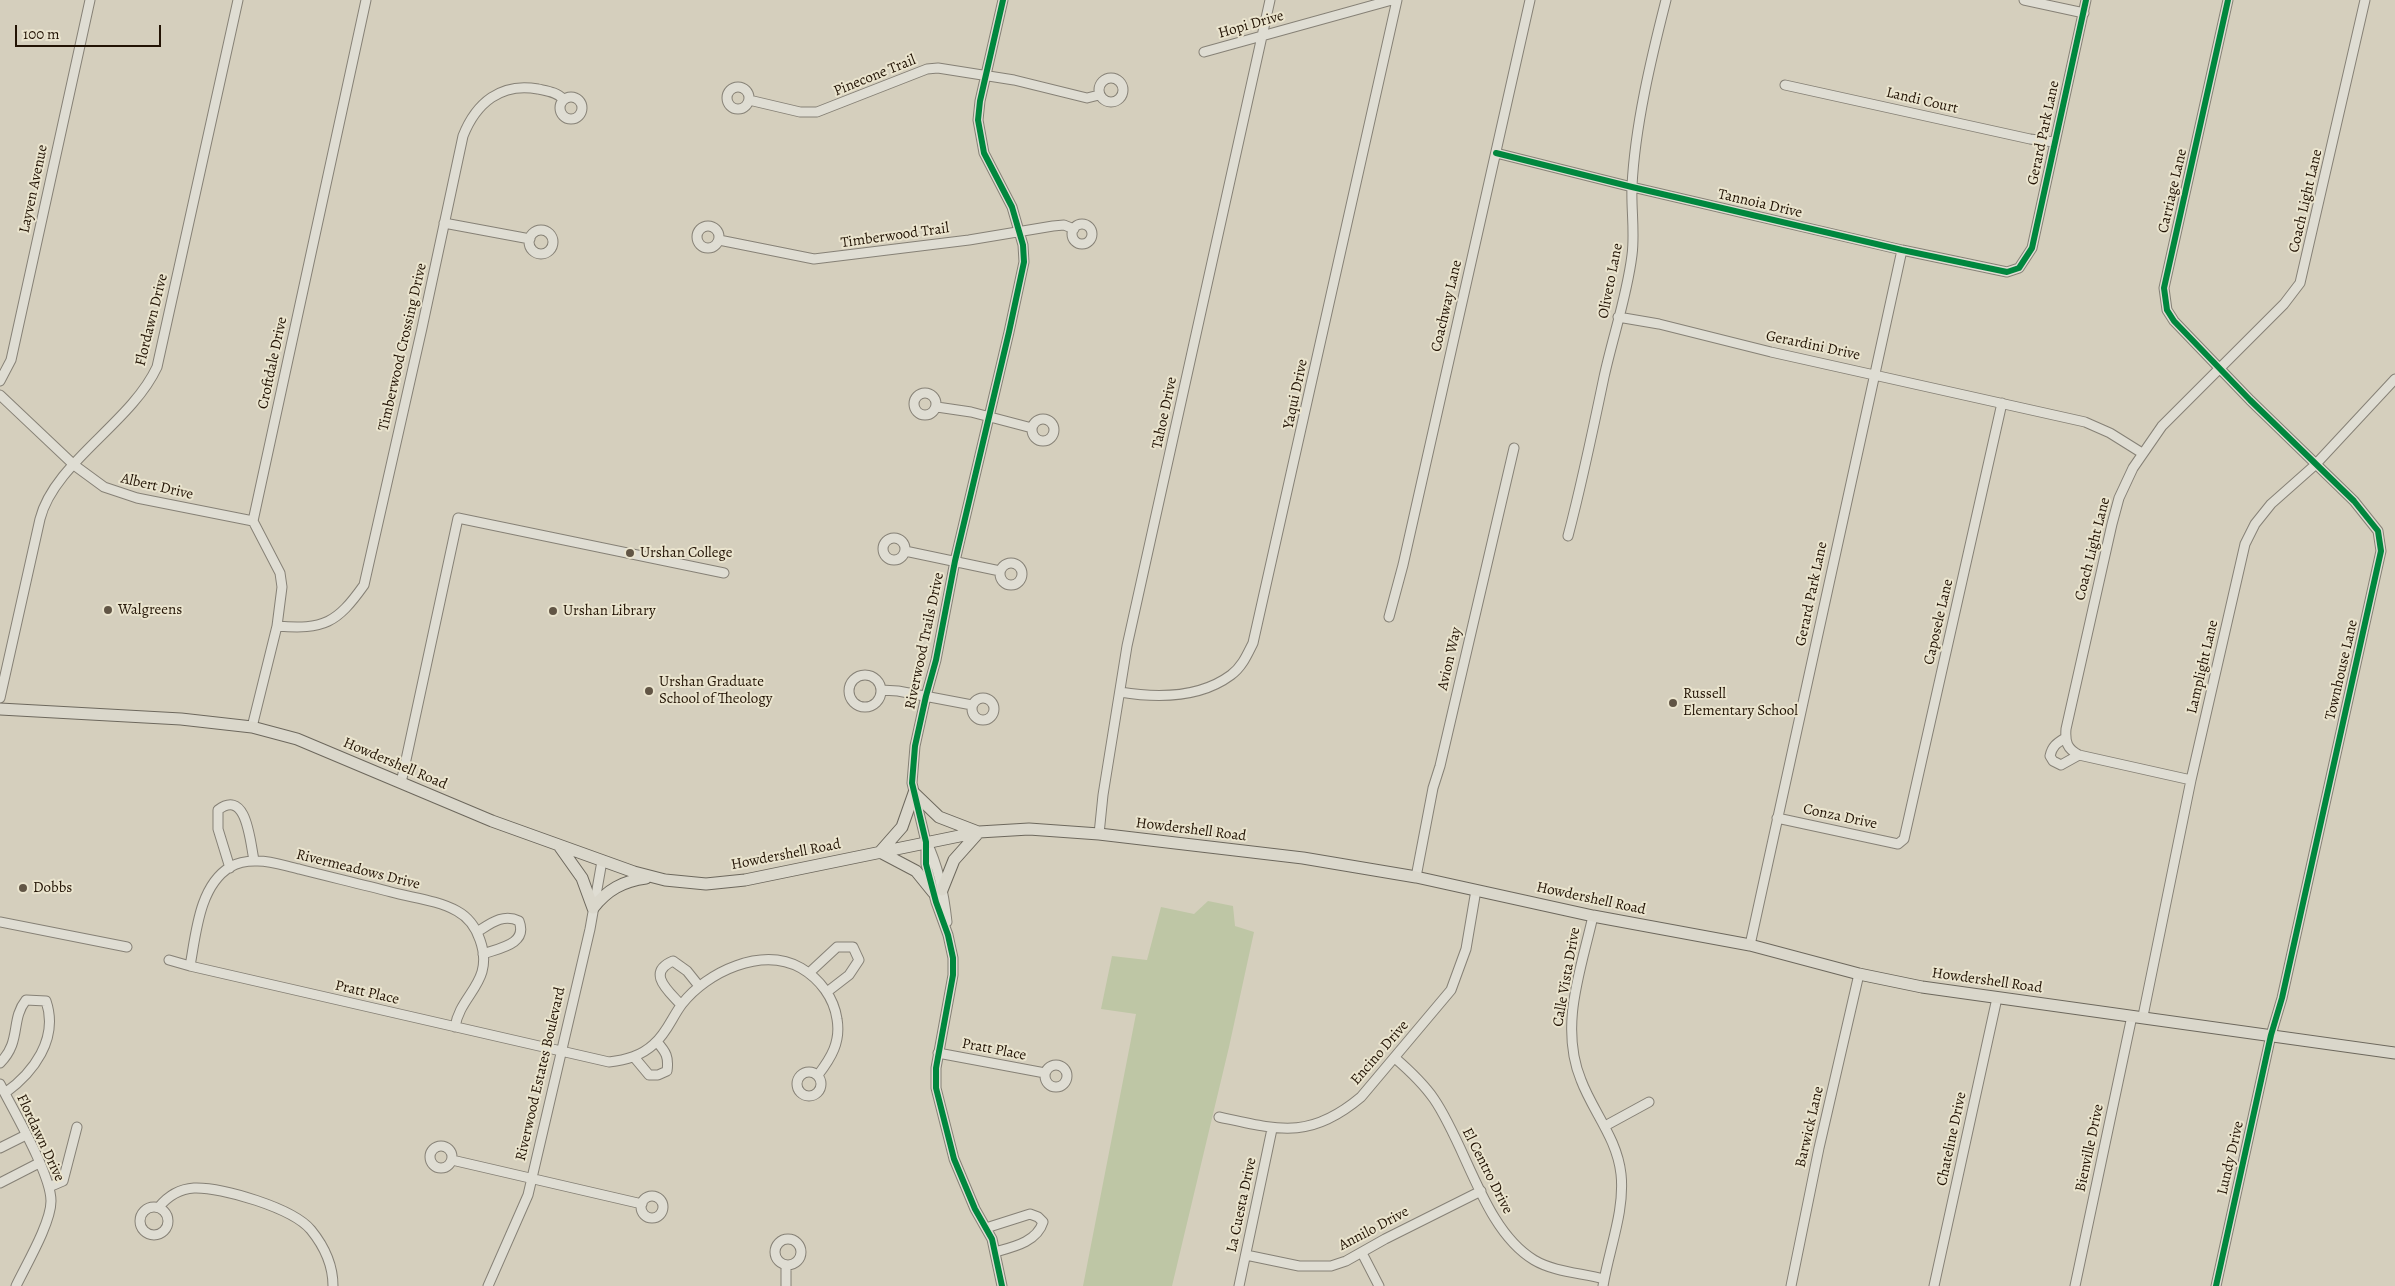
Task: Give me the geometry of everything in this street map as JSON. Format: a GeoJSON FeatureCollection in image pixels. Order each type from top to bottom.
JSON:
{"type":"FeatureCollection","features":[{"type":"Feature","properties":{"kind":"main road","name":"Howdershell Road"},"geometry":{"type":"LineString","coordinates":[[0,709],[181,719],[252,727],[297,739],[400,783],[560,847],[652,877],[706,884],[782,874],[979,832],[1029,829],[1099,834],[1303,858],[1416,877],[1593,916],[1750,945],[1859,974],[1922,987],[2395,1053]]}},
{"type":"Feature","properties":{"kind":"main road"},"geometry":{"type":"LineString","coordinates":[[914,794],[939,817],[979,832],[954,860],[938,891],[916,871],[880,852],[902,827],[914,794]]}},
{"type":"Feature","properties":{"kind":"main road"},"geometry":{"type":"LineString","coordinates":[[560,847],[582,878],[593,908]]}},
{"type":"Feature","properties":{"kind":"main road"},"geometry":{"type":"LineString","coordinates":[[593,908],[602,897],[618,886],[652,877]]}},
{"type":"Feature","properties":{"kind":"street","name":"Layven Avenue"},"geometry":{"type":"LineString","coordinates":[[0,380],[11,360],[90,0]]}},
{"type":"Feature","properties":{"kind":"street","name":"Flordawn Drive"},"geometry":{"type":"LineString","coordinates":[[0,698],[41,514],[49,496],[74,465],[135,402],[150,382],[157,367],[238,0]]}},
{"type":"Feature","properties":{"kind":"street","name":"Croftdale Drive"},"geometry":{"type":"LineString","coordinates":[[253,521],[366,0]]}},
{"type":"Feature","properties":{"kind":"street","name":"Riverwood Trails Drive"},"geometry":{"type":"LineString","coordinates":[[938,1053],[953,975],[948,934],[938,891],[936,861],[926,842],[912,783],[915,746],[944,624],[955,561],[1024,262],[1020,232],[1012,207],[984,154],[979,136],[978,120],[985,76],[1003,0]]}},
{"type":"Feature","properties":{"kind":"street","name":"Tahoe Drive"},"geometry":{"type":"LineString","coordinates":[[1099,834],[1103,795],[1127,646],[1270,0]]}},
{"type":"Feature","properties":{"kind":"street","name":"Hopi Drive"},"geometry":{"type":"LineString","coordinates":[[1204,52],[1392,0]]}},
{"type":"Feature","properties":{"kind":"street","name":"Yaqui Drive"},"geometry":{"type":"LineString","coordinates":[[1120,692],[1163,696],[1188,693],[1212,686],[1232,674],[1245,660],[1253,643],[1259,626],[1397,0]]}},
{"type":"Feature","properties":{"kind":"street","name":"Coachway Lane"},"geometry":{"type":"LineString","coordinates":[[1389,617],[1403,565],[1530,0]]}},
{"type":"Feature","properties":{"kind":"street","name":"Oliveto Lane"},"geometry":{"type":"LineString","coordinates":[[1568,536],[1587,464],[1632,255],[1634,230],[1632,187],[1651,60],[1666,0]]}},
{"type":"Feature","properties":{"kind":"street"},"geometry":{"type":"LineString","coordinates":[[2024,0],[2084,13]]}},
{"type":"Feature","properties":{"kind":"street","name":"Gerard Park Lane"},"geometry":{"type":"LineString","coordinates":[[2019,268],[2032,248],[2086,0]]}},
{"type":"Feature","properties":{"kind":"street","name":"Carriage Lane"},"geometry":{"type":"LineString","coordinates":[[2220,368],[2174,321],[2166,310],[2164,299],[2170,256],[2228,0]]}},
{"type":"Feature","properties":{"kind":"street","name":"Coach Light Lane"},"geometry":{"type":"LineString","coordinates":[[2065,738],[2116,507],[2133,468],[2142,453],[2173,415],[2284,304],[2300,283],[2305,269],[2365,0]]}},
{"type":"Feature","properties":{"kind":"street","name":"Pinecone Trail"},"geometry":{"type":"LineString","coordinates":[[749,100],[800,112],[816,112],[927,69],[954,69],[1014,80],[1088,98],[1099,95]]}},
{"type":"Feature","properties":{"kind":"street","name":"Landi Court"},"geometry":{"type":"LineString","coordinates":[[1784,85],[2030,139],[2054,142]]}},
{"type":"Feature","properties":{"kind":"street","name":"Timberwood Crossing Drive"},"geometry":{"type":"LineString","coordinates":[[277,626],[296,628],[320,625],[339,616],[364,585],[463,136],[470,118],[480,105],[496,95],[512,89],[527,87],[560,95],[563,99]]}},
{"type":"Feature","properties":{"kind":"street","name":"Tannoia Drive"},"geometry":{"type":"LineString","coordinates":[[1496,153],[1632,187],[1987,269],[2007,272],[2019,268]]}},
{"type":"Feature","properties":{"kind":"street"},"geometry":{"type":"LineString","coordinates":[[444,223],[530,239]]}},
{"type":"Feature","properties":{"kind":"street","name":"Timberwood Trail"},"geometry":{"type":"LineString","coordinates":[[719,240],[814,259],[1064,225],[1074,228]]}},
{"type":"Feature","properties":{"kind":"street","name":"Gerard Park Lane"},"geometry":{"type":"LineString","coordinates":[[1750,945],[1902,250]]}},
{"type":"Feature","properties":{"kind":"street","name":"Gerardini Drive"},"geometry":{"type":"LineString","coordinates":[[1618,317],[1660,324],[2085,422],[2142,453]]}},
{"type":"Feature","properties":{"kind":"street","name":"Townhouse Lane"},"geometry":{"type":"LineString","coordinates":[[2220,368],[2354,502],[2378,531],[2381,551],[2282,998],[2271,1035]]}},
{"type":"Feature","properties":{"kind":"street","name":"Lamplight Lane"},"geometry":{"type":"LineString","coordinates":[[2138,1016],[2239,569],[2248,539],[2255,524],[2271,504],[2315,465],[2395,379]]}},
{"type":"Feature","properties":{"kind":"street","name":"Albert Drive"},"geometry":{"type":"LineString","coordinates":[[0,395],[74,465],[104,487],[118,493],[253,521]]}},
{"type":"Feature","properties":{"kind":"street","name":"Caposele Lane"},"geometry":{"type":"LineString","coordinates":[[1898,844],[1904,839],[2002,403]]}},
{"type":"Feature","properties":{"kind":"street"},"geometry":{"type":"LineString","coordinates":[[936,407],[971,412],[1032,428]]}},
{"type":"Feature","properties":{"kind":"street","name":"Avion Way"},"geometry":{"type":"LineString","coordinates":[[1416,877],[1432,788],[1442,758],[1514,448]]}},
{"type":"Feature","properties":{"kind":"street"},"geometry":{"type":"LineString","coordinates":[[400,783],[458,518],[724,573]]}},
{"type":"Feature","properties":{"kind":"street"},"geometry":{"type":"LineString","coordinates":[[252,727],[277,626],[282,587],[280,573],[253,521]]}},
{"type":"Feature","properties":{"kind":"street"},"geometry":{"type":"LineString","coordinates":[[905,551],[1000,571]]}},
{"type":"Feature","properties":{"kind":"street"},"geometry":{"type":"LineString","coordinates":[[882,690],[972,705]]}},
{"type":"Feature","properties":{"kind":"street"},"geometry":{"type":"LineString","coordinates":[[2079,755],[2061,765],[2053,761],[2050,756],[2057,743],[2065,738],[2071,751],[2079,755],[2191,780]]}},
{"type":"Feature","properties":{"kind":"street"},"geometry":{"type":"LineString","coordinates":[[230,868],[217,820],[218,810],[224,805],[232,804],[238,806],[243,814],[254,860]]}},
{"type":"Feature","properties":{"kind":"street","name":"Conza Drive"},"geometry":{"type":"LineString","coordinates":[[1777,818],[1898,844]]}},
{"type":"Feature","properties":{"kind":"street","name":"Rivermeadows Drive"},"geometry":{"type":"LineString","coordinates":[[190,966],[208,892],[220,874],[240,862],[268,861],[428,901],[457,911],[472,924],[477,932],[483,954],[482,970],[476,988],[459,1012],[454,1026]]}},
{"type":"Feature","properties":{"kind":"street","name":"Riverwood Estates Boulevard"},"geometry":{"type":"LineString","coordinates":[[488,1286],[524,1207],[593,908],[602,861]]}},
{"type":"Feature","properties":{"kind":"street","name":"Encino Drive"},"geometry":{"type":"LineString","coordinates":[[1219,1117],[1272,1129],[1301,1128],[1344,1111],[1361,1097],[1451,990],[1466,949],[1476,890]]}},
{"type":"Feature","properties":{"kind":"street","name":"Calle Vista Drive"},"geometry":{"type":"LineString","coordinates":[[1593,916],[1574,999],[1571,1039],[1572,1053],[1580,1080],[1605,1126],[1619,1162],[1621,1201],[1603,1282]]}},
{"type":"Feature","properties":{"kind":"street"},"geometry":{"type":"LineString","coordinates":[[477,932],[505,918],[512,918],[518,921],[522,928],[522,935],[517,941],[483,954]]}},
{"type":"Feature","properties":{"kind":"street"},"geometry":{"type":"LineString","coordinates":[[0,922],[126,947]]}},
{"type":"Feature","properties":{"kind":"street"},"geometry":{"type":"LineString","coordinates":[[809,973],[837,947],[853,947],[858,954],[857,966],[827,992]]}},
{"type":"Feature","properties":{"kind":"street","name":"Pratt Place"},"geometry":{"type":"LineString","coordinates":[[169,960],[609,1062],[634,1057]]}},
{"type":"Feature","properties":{"kind":"street"},"geometry":{"type":"LineString","coordinates":[[657,1042],[666,1052],[668,1061],[667,1071],[658,1076],[648,1075],[634,1057],[657,1042],[668,1029],[681,1005],[699,986],[726,970],[763,961],[786,963],[809,973],[827,992],[834,1007],[838,1031],[834,1053],[818,1075]]}},
{"type":"Feature","properties":{"kind":"street"},"geometry":{"type":"LineString","coordinates":[[681,1005],[663,986],[660,970],[666,964],[672,962],[679,964],[699,986]]}},
{"type":"Feature","properties":{"kind":"street","name":"Barwick Lane"},"geometry":{"type":"LineString","coordinates":[[1791,1286],[1819,1148],[1859,974]]}},
{"type":"Feature","properties":{"kind":"street","name":"Chateline Drive"},"geometry":{"type":"LineString","coordinates":[[1934,1286],[1997,998]]}},
{"type":"Feature","properties":{"kind":"street"},"geometry":{"type":"LineString","coordinates":[[0,1063],[11,1050],[19,1008],[26,1000],[46,1001],[49,1010],[48,1033],[39,1060],[20,1082],[5,1093]]}},
{"type":"Feature","properties":{"kind":"street","name":"Bienville Drive"},"geometry":{"type":"LineString","coordinates":[[2075,1286],[2138,1016]]}},
{"type":"Feature","properties":{"kind":"street","name":"Lundy Drive"},"geometry":{"type":"LineString","coordinates":[[2216,1286],[2271,1035]]}},
{"type":"Feature","properties":{"kind":"street"},"geometry":{"type":"LineString","coordinates":[[938,1053],[936,1088],[946,1134],[961,1178],[992,1239],[1002,1286]]}},
{"type":"Feature","properties":{"kind":"street","name":"Pratt Place"},"geometry":{"type":"LineString","coordinates":[[938,1053],[1045,1073]]}},
{"type":"Feature","properties":{"kind":"street","name":"El Centro Drive"},"geometry":{"type":"LineString","coordinates":[[1395,1058],[1414,1075],[1435,1100],[1495,1220],[1513,1244],[1536,1261],[1603,1282]]}},
{"type":"Feature","properties":{"kind":"street","name":"Flordawn Drive"},"geometry":{"type":"LineString","coordinates":[[0,1084],[40,1163],[49,1187],[51,1200],[47,1221],[16,1286]]}},
{"type":"Feature","properties":{"kind":"street"},"geometry":{"type":"LineString","coordinates":[[1605,1126],[1649,1102]]}},
{"type":"Feature","properties":{"kind":"street"},"geometry":{"type":"LineString","coordinates":[[49,1187],[62,1181],[77,1128]]}},
{"type":"Feature","properties":{"kind":"street","name":"La Cuesta Drive"},"geometry":{"type":"LineString","coordinates":[[1239,1286],[1272,1129]]}},
{"type":"Feature","properties":{"kind":"street"},"geometry":{"type":"LineString","coordinates":[[0,1148],[26,1135]]}},
{"type":"Feature","properties":{"kind":"street"},"geometry":{"type":"LineString","coordinates":[[452,1160],[642,1204]]}},
{"type":"Feature","properties":{"kind":"street"},"geometry":{"type":"LineString","coordinates":[[0,1183],[40,1163]]}},
{"type":"Feature","properties":{"kind":"street"},"geometry":{"type":"LineString","coordinates":[[159,1207],[168,1196],[195,1188],[275,1206],[295,1217],[311,1230],[325,1252],[330,1266],[333,1286]]}},
{"type":"Feature","properties":{"kind":"street","name":"Annilo Drive"},"geometry":{"type":"LineString","coordinates":[[1246,1255],[1282,1263],[1316,1267],[1346,1262],[1385,1239],[1481,1190]]}},
{"type":"Feature","properties":{"kind":"street"},"geometry":{"type":"LineString","coordinates":[[986,1228],[1030,1214],[1038,1217],[1043,1222],[1038,1234],[1022,1243],[995,1252]]}},
{"type":"Feature","properties":{"kind":"street"},"geometry":{"type":"LineString","coordinates":[[1362,1253],[1379,1286]]}},
{"type":"Feature","properties":{"kind":"street"},"geometry":{"type":"LineString","coordinates":[[786,1265],[786,1286]]}},
{"type":"Feature","properties":{"kind":"green space"},"geometry":{"type":"Polygon","coordinates":[[[1208,901],[1233,906],[1235,926],[1254,932],[1229,1047],[1172,1286],[1083,1286],[1136,1014],[1101,1009],[1112,956],[1147,960],[1161,907],[1194,914],[1208,901]]]}},
{"type":"Feature","properties":{"kind":"cycle path"},"geometry":{"type":"LineString","coordinates":[[1002,1286],[992,1239],[975,1209],[954,1159],[936,1088],[936,1068],[953,975],[953,958],[948,935],[936,902],[926,864],[926,842],[912,783],[915,746],[936,660],[955,561],[1024,262],[1023,245],[1012,207],[984,153],[978,120],[980,101],[1003,0]]}},
{"type":"Feature","properties":{"kind":"cycle path"},"geometry":{"type":"LineString","coordinates":[[1496,153],[1902,250],[2007,272],[2019,268],[2032,248],[2086,0]]}},
{"type":"Feature","properties":{"kind":"cycle path"},"geometry":{"type":"LineString","coordinates":[[2216,1286],[2381,551],[2378,531],[2354,501],[2250,400],[2174,321],[2167,310],[2164,288],[2228,0]]}},
{"type":"Feature","properties":{"kind":"place","name":"Urshan College"},"geometry":{"type":"Point","coordinates":[630,553]}},
{"type":"Feature","properties":{"kind":"place","name":"Walgreens"},"geometry":{"type":"Point","coordinates":[108,610]}},
{"type":"Feature","properties":{"kind":"place","name":"Urshan Library"},"geometry":{"type":"Point","coordinates":[553,611]}},
{"type":"Feature","properties":{"kind":"place","name":"Urshan Graduate School of Theology"},"geometry":{"type":"Point","coordinates":[649,691]}},
{"type":"Feature","properties":{"kind":"place","name":"Russell Elementary School"},"geometry":{"type":"Point","coordinates":[1673,703]}},
{"type":"Feature","properties":{"kind":"place","name":"Dobbs"},"geometry":{"type":"Point","coordinates":[23,888]}}]}
